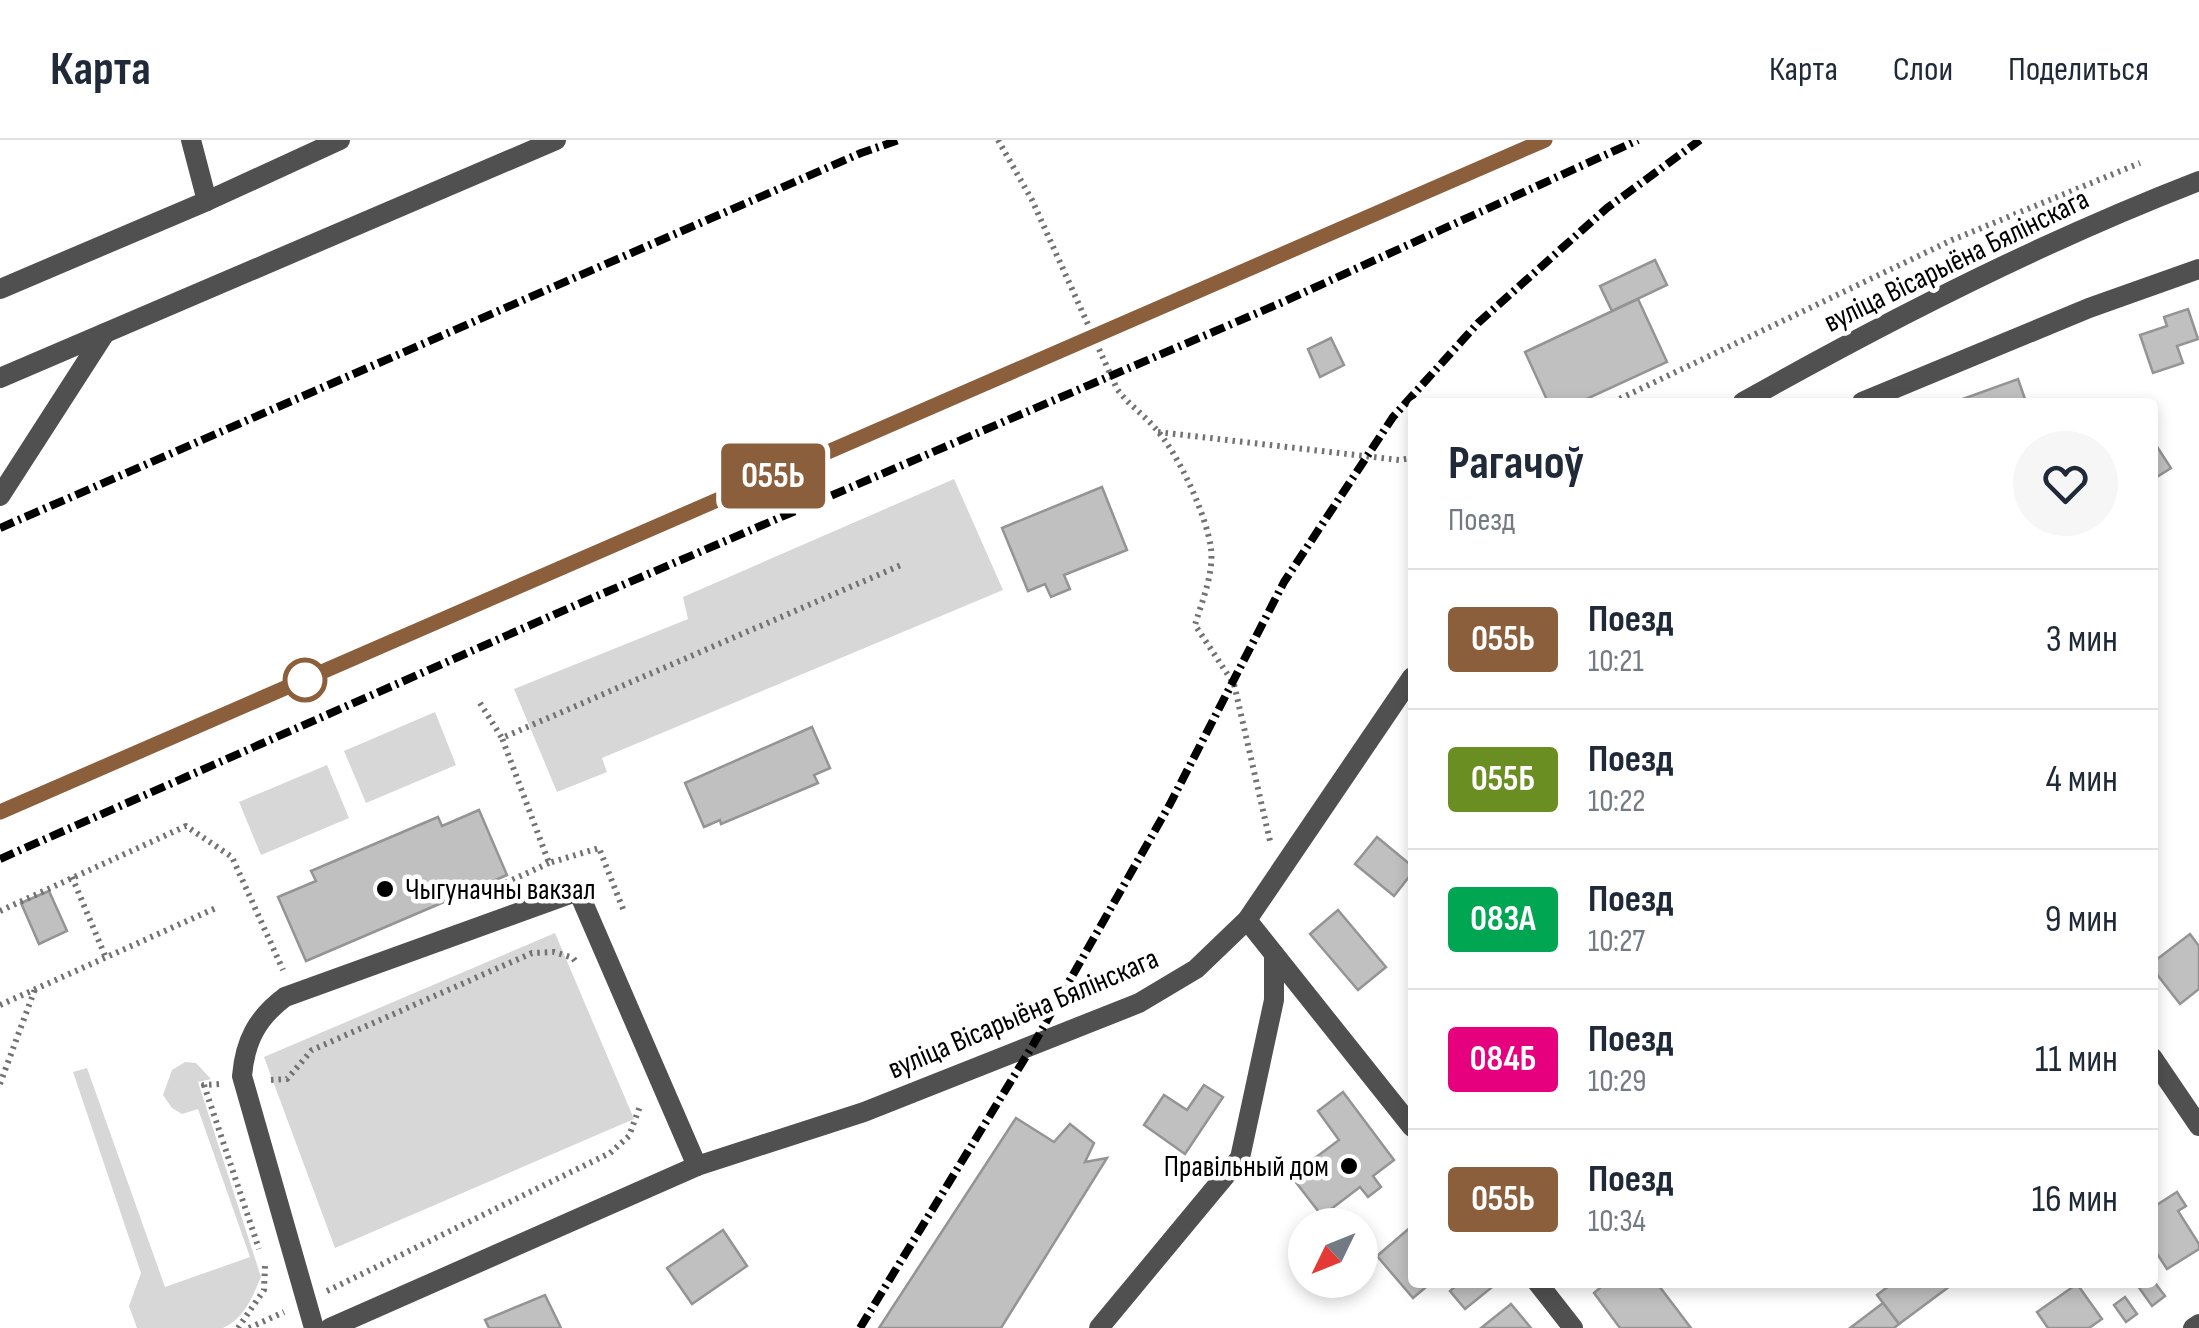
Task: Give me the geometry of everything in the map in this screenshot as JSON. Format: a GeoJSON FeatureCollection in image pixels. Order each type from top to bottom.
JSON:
{"type":"FeatureCollection","features":[{"type":"Feature","properties":{"kind":"street"},"geometry":{"type":"LineString","coordinates":[[191,140],[207,201]]}},
{"type":"Feature","properties":{"kind":"street"},"geometry":{"type":"LineString","coordinates":[[0,289],[340,140]]}},
{"type":"Feature","properties":{"kind":"street"},"geometry":{"type":"LineString","coordinates":[[0,378],[556,140]]}},
{"type":"Feature","properties":{"kind":"street","name":"вуліца Вісарыёна Бялінскага"},"geometry":{"type":"LineString","coordinates":[[1750,398],[2013,260],[2199,181]]}},
{"type":"Feature","properties":{"kind":"street"},"geometry":{"type":"LineString","coordinates":[[1872,398],[2089,308],[2199,268]]}},
{"type":"Feature","properties":{"kind":"street"},"geometry":{"type":"LineString","coordinates":[[0,496],[104,333]]}},
{"type":"Feature","properties":{"kind":"street","name":"вуліца Вісарыёна Бялінскага"},"geometry":{"type":"LineString","coordinates":[[330,1328],[696,1166],[864,1112],[1139,1003],[1196,969],[1247,920],[1408,684]]}},
{"type":"Feature","properties":{"kind":"street"},"geometry":{"type":"LineString","coordinates":[[314,1328],[244,1082],[244,1058],[256,1026],[266,1011],[285,997],[578,891],[696,1166]]}},
{"type":"Feature","properties":{"kind":"street"},"geometry":{"type":"LineString","coordinates":[[1247,920],[1408,1122]]}},
{"type":"Feature","properties":{"kind":"street"},"geometry":{"type":"LineString","coordinates":[[1099,1328],[1240,1158],[1274,1000],[1274,954]]}},
{"type":"Feature","properties":{"kind":"street"},"geometry":{"type":"LineString","coordinates":[[2158,1066],[2199,1126]]}},
{"type":"Feature","properties":{"kind":"street"},"geometry":{"type":"LineString","coordinates":[[1542,1288],[1573,1328]]}},
{"type":"Feature","properties":{"kind":"path"},"geometry":{"type":"LineString","coordinates":[[998,140],[1032,200],[1117,389],[1158,432],[1196,496],[1211,550],[1208,584],[1195,625],[1234,684],[1279,876]]}},
{"type":"Feature","properties":{"kind":"path"},"geometry":{"type":"LineString","coordinates":[[1621,398],[1952,240],[2140,164]]}},
{"type":"Feature","properties":{"kind":"path"},"geometry":{"type":"LineString","coordinates":[[1158,432],[1408,458]]}},
{"type":"Feature","properties":{"kind":"path"},"geometry":{"type":"LineString","coordinates":[[502,738],[900,565]]}},
{"type":"Feature","properties":{"kind":"path"},"geometry":{"type":"LineString","coordinates":[[480,703],[502,738],[540,845]]}},
{"type":"Feature","properties":{"kind":"path"},"geometry":{"type":"LineString","coordinates":[[0,911],[186,826],[232,857],[289,982]]}},
{"type":"Feature","properties":{"kind":"path"},"geometry":{"type":"LineString","coordinates":[[479,895],[548,863]]}},
{"type":"Feature","properties":{"kind":"path"},"geometry":{"type":"LineString","coordinates":[[72,877],[106,958]]}},
{"type":"Feature","properties":{"kind":"path"},"geometry":{"type":"LineString","coordinates":[[0,1005],[218,908]]}},
{"type":"Feature","properties":{"kind":"path"},"geometry":{"type":"LineString","coordinates":[[238,1328],[264,1290],[266,1269],[204,1086],[287,1079],[312,1050],[532,952],[554,952],[573,958],[582,972]]}},
{"type":"Feature","properties":{"kind":"path"},"geometry":{"type":"LineString","coordinates":[[0,1084],[35,990]]}},
{"type":"Feature","properties":{"kind":"path"},"geometry":{"type":"LineString","coordinates":[[249,1328],[610,1153],[629,1136],[640,1108],[633,1090]]}},
{"type":"Feature","properties":{"kind":"shaded area"},"geometry":{"type":"Polygon","coordinates":[[[954,479],[1003,590],[602,758],[607,772],[557,792],[514,689],[688,619],[683,597],[954,479]]]}},
{"type":"Feature","properties":{"kind":"shaded area"},"geometry":{"type":"Polygon","coordinates":[[[435,712],[456,765],[366,803],[344,751],[435,712]]]}},
{"type":"Feature","properties":{"kind":"shaded area"},"geometry":{"type":"Polygon","coordinates":[[[327,765],[349,818],[261,855],[239,802],[327,765]]]}},
{"type":"Feature","properties":{"kind":"shaded area"},"geometry":{"type":"Polygon","coordinates":[[[555,933],[634,1119],[335,1248],[264,1057],[555,933]]]}},
{"type":"Feature","properties":{"kind":"shaded area"},"geometry":{"type":"Polygon","coordinates":[[[185,1062],[196,1063],[211,1079],[198,1082],[261,1277],[242,1313],[223,1328],[137,1328],[129,1306],[141,1273],[73,1072],[87,1068],[165,1287],[250,1257],[198,1109],[182,1114],[163,1095],[172,1070],[185,1062]]]}},
{"type":"Feature","properties":{"kind":"building"},"geometry":{"type":"Polygon","coordinates":[[[1655,260],[1667,285],[1612,311],[1600,286],[1655,260]]]}},
{"type":"Feature","properties":{"kind":"building"},"geometry":{"type":"Polygon","coordinates":[[[1638,299],[1667,362],[1589,398],[1546,398],[1525,352],[1638,299]]]}},
{"type":"Feature","properties":{"kind":"building"},"geometry":{"type":"Polygon","coordinates":[[[2188,309],[2198,339],[2177,346],[2183,363],[2153,373],[2140,335],[2167,326],[2164,317],[2188,309]]]}},
{"type":"Feature","properties":{"kind":"building"},"geometry":{"type":"Polygon","coordinates":[[[1331,338],[1344,365],[1320,377],[1308,349],[1331,338]]]}},
{"type":"Feature","properties":{"kind":"building"},"geometry":{"type":"Polygon","coordinates":[[[2018,379],[2025,398],[1966,398],[2018,379]]]}},
{"type":"Feature","properties":{"kind":"building"},"geometry":{"type":"Polygon","coordinates":[[[2158,448],[2171,468],[2158,476],[2158,448]]]}},
{"type":"Feature","properties":{"kind":"building"},"geometry":{"type":"Polygon","coordinates":[[[1102,487],[1127,550],[1064,575],[1070,589],[1051,597],[1045,584],[1028,591],[1002,528],[1102,487]]]}},
{"type":"Feature","properties":{"kind":"building"},"geometry":{"type":"Polygon","coordinates":[[[812,727],[830,768],[814,775],[818,783],[721,824],[720,820],[704,827],[685,783],[812,727]]]}},
{"type":"Feature","properties":{"kind":"building","name":"Чыгуначны вакзал"},"geometry":{"type":"Polygon","coordinates":[[[479,810],[507,875],[306,961],[278,897],[316,881],[311,871],[438,817],[442,826],[479,810]]]}},
{"type":"Feature","properties":{"kind":"building"},"geometry":{"type":"Polygon","coordinates":[[[1377,837],[1408,863],[1408,878],[1394,896],[1355,864],[1377,837]]]}},
{"type":"Feature","properties":{"kind":"building"},"geometry":{"type":"Polygon","coordinates":[[[49,891],[67,931],[39,944],[21,903],[49,891]]]}},
{"type":"Feature","properties":{"kind":"building"},"geometry":{"type":"Polygon","coordinates":[[[1338,910],[1386,967],[1358,990],[1310,934],[1338,910]]]}},
{"type":"Feature","properties":{"kind":"building"},"geometry":{"type":"Polygon","coordinates":[[[2190,934],[2199,946],[2199,989],[2180,1004],[2158,976],[2158,958],[2190,934]]]}},
{"type":"Feature","properties":{"kind":"building"},"geometry":{"type":"Polygon","coordinates":[[[1204,1085],[1223,1097],[1185,1154],[1144,1125],[1164,1095],[1187,1110],[1204,1085]]]}},
{"type":"Feature","properties":{"kind":"building"},"geometry":{"type":"Polygon","coordinates":[[[1343,1092],[1394,1160],[1373,1176],[1381,1187],[1368,1197],[1360,1187],[1332,1208],[1316,1208],[1291,1176],[1339,1140],[1318,1111],[1343,1092]]]}},
{"type":"Feature","properties":{"kind":"building"},"geometry":{"type":"Polygon","coordinates":[[[1016,1118],[1054,1142],[1070,1124],[1094,1143],[1085,1162],[1107,1158],[1001,1328],[879,1328],[1016,1118]]]}},
{"type":"Feature","properties":{"kind":"building"},"geometry":{"type":"Polygon","coordinates":[[[2177,1192],[2186,1206],[2178,1211],[2199,1244],[2199,1249],[2167,1269],[2158,1255],[2158,1204],[2177,1192]]]}},
{"type":"Feature","properties":{"kind":"building"},"geometry":{"type":"Polygon","coordinates":[[[1408,1229],[1408,1288],[1425,1288],[1413,1298],[1378,1257],[1408,1229]]]}},
{"type":"Feature","properties":{"kind":"building"},"geometry":{"type":"Polygon","coordinates":[[[723,1230],[747,1266],[692,1304],[667,1268],[723,1230]]]}},
{"type":"Feature","properties":{"kind":"building"},"geometry":{"type":"Polygon","coordinates":[[[2158,1287],[2165,1296],[2152,1306],[2139,1288],[2158,1287]]]}},
{"type":"Feature","properties":{"kind":"building"},"geometry":{"type":"Polygon","coordinates":[[[1453,1288],[1491,1288],[1465,1309],[1450,1291],[1453,1288]]]}},
{"type":"Feature","properties":{"kind":"building"},"geometry":{"type":"Polygon","coordinates":[[[1600,1288],[1661,1288],[1691,1328],[1620,1328],[1594,1293],[1600,1288]]]}},
{"type":"Feature","properties":{"kind":"building"},"geometry":{"type":"Polygon","coordinates":[[[1886,1288],[1947,1288],[1899,1324],[1877,1295],[1886,1288]]]}},
{"type":"Feature","properties":{"kind":"building"},"geometry":{"type":"Polygon","coordinates":[[[2071,1288],[2080,1288],[2102,1319],[2089,1328],[2048,1328],[2037,1312],[2071,1288]]]}},
{"type":"Feature","properties":{"kind":"building"},"geometry":{"type":"Polygon","coordinates":[[[545,1295],[561,1328],[489,1328],[485,1320],[545,1295]]]}},
{"type":"Feature","properties":{"kind":"building"},"geometry":{"type":"Polygon","coordinates":[[[2125,1297],[2137,1314],[2126,1322],[2114,1305],[2125,1297]]]}},
{"type":"Feature","properties":{"kind":"building"},"geometry":{"type":"Polygon","coordinates":[[[1883,1303],[1899,1324],[1894,1328],[1850,1328],[1883,1303]]]}},
{"type":"Feature","properties":{"kind":"building"},"geometry":{"type":"Polygon","coordinates":[[[1511,1304],[1531,1328],[1481,1328],[1511,1304]]]}},
{"type":"Feature","properties":{"kind":"railway"},"geometry":{"type":"LineString","coordinates":[[0,528],[861,153],[899,140]]}},
{"type":"Feature","properties":{"kind":"railway"},"geometry":{"type":"LineString","coordinates":[[0,812],[1545,140]]}},
{"type":"Feature","properties":{"kind":"railway"},"geometry":{"type":"LineString","coordinates":[[0,859],[576,605],[1283,302],[1638,140]]}},
{"type":"Feature","properties":{"kind":"railway"},"geometry":{"type":"LineString","coordinates":[[1410,398],[1478,323],[1607,208],[1700,140]]}},
{"type":"Feature","properties":{"kind":"railway"},"geometry":{"type":"LineString","coordinates":[[860,1328],[1033,1045],[1170,804],[1284,582],[1393,417],[1408,400]]}},
{"type":"Feature","properties":{"kind":"train","name":"055Ь"},"geometry":{"type":"LineString","coordinates":[[0,812],[1545,140]]}},
{"type":"Feature","properties":{"kind":"place","name":"Чыгуначны вакзал"},"geometry":{"type":"Point","coordinates":[385,889]}},
{"type":"Feature","properties":{"kind":"place","name":"Правільный дом"},"geometry":{"type":"Point","coordinates":[1349,1166]}}]}
